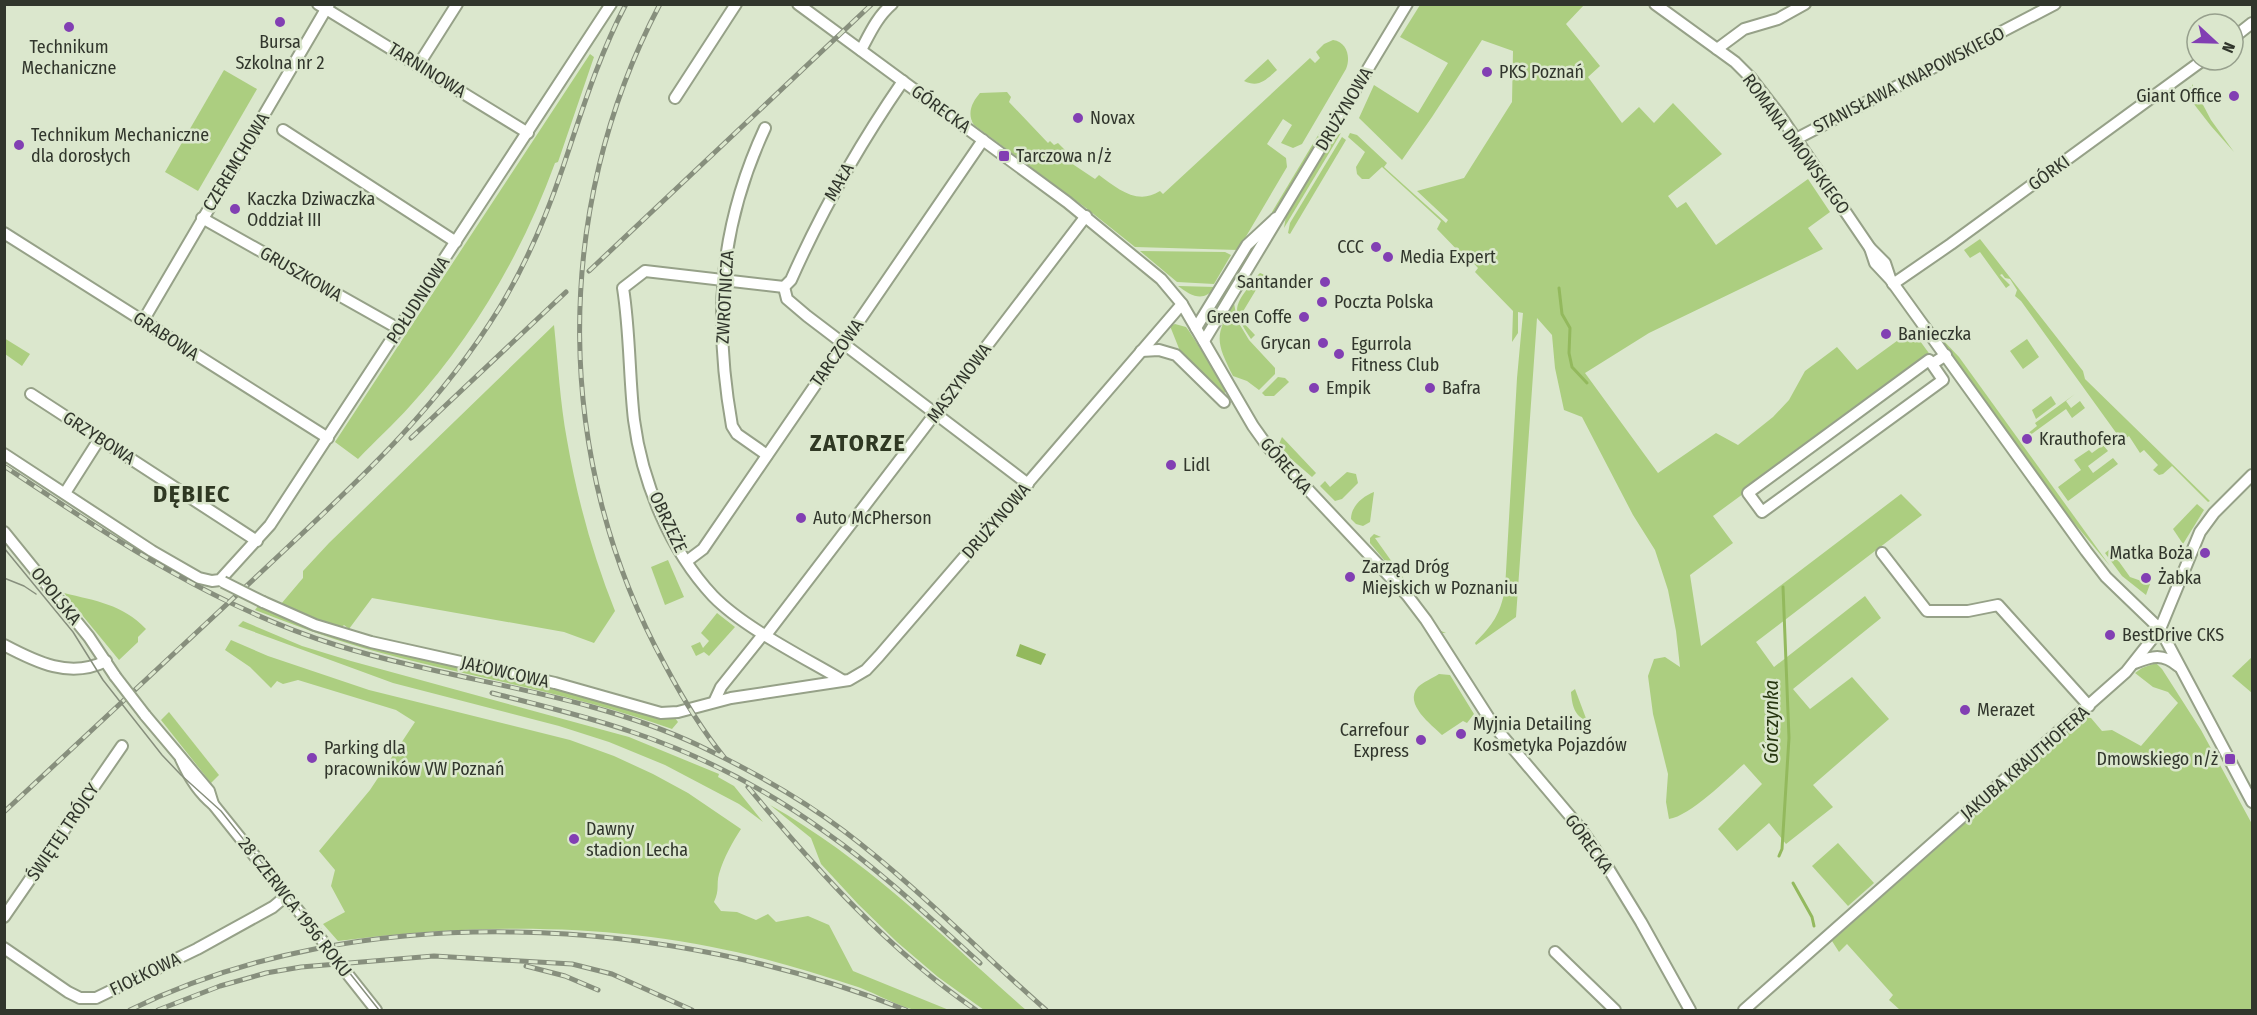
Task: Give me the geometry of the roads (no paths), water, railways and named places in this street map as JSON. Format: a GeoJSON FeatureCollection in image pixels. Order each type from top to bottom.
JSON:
{"type":"FeatureCollection","features":[{"type":"Feature","properties":{"kind":"street"},"geometry":{"type":"LineString","coordinates":[[419,64],[457,4]]}},
{"type":"Feature","properties":{"kind":"street","name":"POŁUDNIOWA"},"geometry":{"type":"LineString","coordinates":[[218,581],[270,525],[611,4]]}},
{"type":"Feature","properties":{"kind":"street"},"geometry":{"type":"LineString","coordinates":[[675,98],[736,4]]}},
{"type":"Feature","properties":{"kind":"street","name":"GÓRECKA"},"geometry":{"type":"LineString","coordinates":[[798,4],[1086,216],[1161,279],[1182,304],[1268,447],[1418,609],[1494,726],[1581,829],[1629,902],[1690,1011]]}},
{"type":"Feature","properties":{"kind":"street"},"geometry":{"type":"LineString","coordinates":[[861,50],[874,25],[892,4]]}},
{"type":"Feature","properties":{"kind":"street","name":"DRUŻYNOWA"},"geometry":{"type":"LineString","coordinates":[[1204,341],[1407,4]]}},
{"type":"Feature","properties":{"kind":"street","name":"ROMANA DMOWSKIEGO"},"geometry":{"type":"LineString","coordinates":[[1655,4],[1735,62],[1751,78],[1796,139],[1870,248],[1885,263],[1892,281],[2098,566],[2160,629],[2253,802]]}},
{"type":"Feature","properties":{"kind":"street"},"geometry":{"type":"LineString","coordinates":[[1717,49],[1744,29],[1779,19],[1804,4]]}},
{"type":"Feature","properties":{"kind":"street","name":"STANISŁAWA KNAPOWSKIEGO"},"geometry":{"type":"LineString","coordinates":[[1796,139],[2055,4]]}},
{"type":"Feature","properties":{"kind":"street","name":"TARNINOWA"},"geometry":{"type":"LineString","coordinates":[[324,6],[528,133]]}},
{"type":"Feature","properties":{"kind":"street","name":"CZEREMCHOWA"},"geometry":{"type":"LineString","coordinates":[[143,321],[324,6]]}},
{"type":"Feature","properties":{"kind":"street","name":"GÓRKI"},"geometry":{"type":"LineString","coordinates":[[1892,281],[1960,238],[2187,72]]}},
{"type":"Feature","properties":{"kind":"street","name":"MAŁA"},"geometry":{"type":"LineString","coordinates":[[784,287],[791,280],[826,204],[870,130],[903,81]]}},
{"type":"Feature","properties":{"kind":"street","name":"ZWROTNICZA"},"geometry":{"type":"LineString","coordinates":[[765,128],[750,161],[728,242],[724,280],[722,360],[732,426],[743,438],[767,455]]}},
{"type":"Feature","properties":{"kind":"street"},"geometry":{"type":"LineString","coordinates":[[284,130],[456,242]]}},
{"type":"Feature","properties":{"kind":"street","name":"TARCZOWA"},"geometry":{"type":"LineString","coordinates":[[687,561],[703,549],[983,140]]}},
{"type":"Feature","properties":{"kind":"street","name":"DRUŻYNOWA"},"geometry":{"type":"LineString","coordinates":[[1197,328],[1247,245],[1281,214]]}},
{"type":"Feature","properties":{"kind":"street","name":"MASZYNOWA"},"geometry":{"type":"LineString","coordinates":[[766,635],[1086,216]]}},
{"type":"Feature","properties":{"kind":"street","name":"GRUSZKOWA"},"geometry":{"type":"LineString","coordinates":[[202,218],[399,329]]}},
{"type":"Feature","properties":{"kind":"street","name":"GRABOWA"},"geometry":{"type":"LineString","coordinates":[[4,233],[328,438]]}},
{"type":"Feature","properties":{"kind":"street","name":"OBRZEŻE"},"geometry":{"type":"LineString","coordinates":[[724,280],[645,271],[623,288],[634,422],[646,474],[667,527],[687,561],[714,597],[766,635],[842,680]]}},
{"type":"Feature","properties":{"kind":"street"},"geometry":{"type":"LineString","coordinates":[[724,280],[784,287],[786,296],[792,303],[1028,484]]}},
{"type":"Feature","properties":{"kind":"street","name":"DRUŻYNOWA"},"geometry":{"type":"LineString","coordinates":[[715,700],[855,678],[866,670],[1182,304]]}},
{"type":"Feature","properties":{"kind":"street"},"geometry":{"type":"LineString","coordinates":[[1142,351],[1159,350],[1176,355],[1224,402]]}},
{"type":"Feature","properties":{"kind":"street"},"geometry":{"type":"LineString","coordinates":[[1932,364],[1946,355]]}},
{"type":"Feature","properties":{"kind":"street"},"geometry":{"type":"LineString","coordinates":[[1929,360],[1932,364],[1943,380],[1762,512],[1748,493],[1929,360]]}},
{"type":"Feature","properties":{"kind":"street","name":"GRZYBOWA"},"geometry":{"type":"LineString","coordinates":[[31,394],[257,541]]}},
{"type":"Feature","properties":{"kind":"street"},"geometry":{"type":"LineString","coordinates":[[65,493],[100,438]]}},
{"type":"Feature","properties":{"kind":"street","name":"JAŁOWCOWA"},"geometry":{"type":"LineString","coordinates":[[4,454],[152,551],[199,578],[218,581],[315,625],[371,642],[545,681],[653,711],[678,712],[715,700]]}},
{"type":"Feature","properties":{"kind":"street","name":"JAKUBA KRAUTHOFERA"},"geometry":{"type":"LineString","coordinates":[[1744,1011],[2089,706],[2133,664],[2160,629],[2200,531],[2214,513],[2253,475]]}},
{"type":"Feature","properties":{"kind":"street","name":"OPOLSKA"},"geometry":{"type":"LineString","coordinates":[[4,532],[89,637],[106,662]]}},
{"type":"Feature","properties":{"kind":"street"},"geometry":{"type":"LineString","coordinates":[[1882,553],[1927,611],[1968,611],[1998,605],[2089,706]]}},
{"type":"Feature","properties":{"kind":"street"},"geometry":{"type":"LineString","coordinates":[[715,700],[721,687],[761,637],[766,635]]}},
{"type":"Feature","properties":{"kind":"street"},"geometry":{"type":"LineString","coordinates":[[4,645],[49,666],[85,667],[106,662]]}},
{"type":"Feature","properties":{"kind":"street"},"geometry":{"type":"LineString","coordinates":[[2133,664],[2159,656],[2173,661],[2181,668]]}},
{"type":"Feature","properties":{"kind":"street","name":"28 CZERWCA 1956 ROKU"},"geometry":{"type":"LineString","coordinates":[[106,662],[181,759],[198,790],[213,804],[376,1011]]}},
{"type":"Feature","properties":{"kind":"street","name":"ŚWIĘTEJ TRÓJCY"},"geometry":{"type":"LineString","coordinates":[[4,917],[122,746]]}},
{"type":"Feature","properties":{"kind":"street","name":"FIOŁKOWA"},"geometry":{"type":"LineString","coordinates":[[4,948],[68,992],[80,998],[96,998],[197,948],[273,907],[286,896]]}},
{"type":"Feature","properties":{"kind":"street"},"geometry":{"type":"LineString","coordinates":[[1555,952],[1615,1011]]}},
{"type":"Feature","properties":{"kind":"waterway","name":"Górczynka"},"geometry":{"type":"LineString","coordinates":[[1559,288],[1562,314],[1570,328],[1569,353],[1572,367],[1587,383]]}},
{"type":"Feature","properties":{"kind":"waterway","name":"Górczynka"},"geometry":{"type":"LineString","coordinates":[[1779,856],[1782,849],[1789,738],[1783,587]]}},
{"type":"Feature","properties":{"kind":"waterway","name":"Górczynka"},"geometry":{"type":"LineString","coordinates":[[1793,883],[1812,917],[1814,926]]}},
{"type":"Feature","properties":{"kind":"tram line"},"geometry":{"type":"LineString","coordinates":[[4,548],[73,632],[103,680],[162,755],[221,811],[379,1010]]}},
{"type":"Feature","properties":{"kind":"tram line"},"geometry":{"type":"LineString","coordinates":[[4,578],[36,594]]}},
{"type":"Feature","properties":{"kind":"railway"},"geometry":{"type":"LineString","coordinates":[[4,812],[356,482],[447,383],[500,307],[527,257],[556,188],[598,65],[626,4]]}},
{"type":"Feature","properties":{"kind":"railway"},"geometry":{"type":"LineString","coordinates":[[660,4],[624,83],[599,166],[584,250],[580,336],[585,421],[602,505],[628,587],[678,689],[724,757]]}},
{"type":"Feature","properties":{"kind":"railway"},"geometry":{"type":"LineString","coordinates":[[589,271],[872,4]]}},
{"type":"Feature","properties":{"kind":"railway"},"geometry":{"type":"LineString","coordinates":[[411,438],[566,292]]}},
{"type":"Feature","properties":{"kind":"railway"},"geometry":{"type":"LineString","coordinates":[[4,466],[123,544],[164,568],[247,611],[291,629],[381,658],[520,689],[612,713],[657,728],[737,765],[810,807],[844,831],[921,896],[1046,1010]]}},
{"type":"Feature","properties":{"kind":"railway"},"geometry":{"type":"LineString","coordinates":[[492,693],[597,721],[658,741],[709,763],[758,789],[805,818],[868,864],[980,963]]}},
{"type":"Feature","properties":{"kind":"railway"},"geometry":{"type":"LineString","coordinates":[[748,787],[854,907],[913,961],[976,1010]]}},
{"type":"Feature","properties":{"kind":"railway"},"geometry":{"type":"LineString","coordinates":[[130,1010],[220,973],[316,949],[415,935],[516,932],[618,939],[718,954],[814,978],[906,1010]]}},
{"type":"Feature","properties":{"kind":"railway"},"geometry":{"type":"LineString","coordinates":[[158,1010],[220,986],[266,973],[301,967],[434,956],[572,964],[612,974],[692,1010]]}},
{"type":"Feature","properties":{"kind":"railway"},"geometry":{"type":"LineString","coordinates":[[526,966],[565,976],[598,990]]}},
{"type":"Feature","properties":{"kind":"place","name":"Bursa Szkolna nr 2"},"geometry":{"type":"Point","coordinates":[280,22]}},
{"type":"Feature","properties":{"kind":"place","name":"Technikum Mechaniczne"},"geometry":{"type":"Point","coordinates":[69,27]}},
{"type":"Feature","properties":{"kind":"place","name":"PKS Poznań"},"geometry":{"type":"Point","coordinates":[1487,72]}},
{"type":"Feature","properties":{"kind":"place","name":"Giant Office"},"geometry":{"type":"Point","coordinates":[2234,96]}},
{"type":"Feature","properties":{"kind":"place","name":"Novax"},"geometry":{"type":"Point","coordinates":[1078,118]}},
{"type":"Feature","properties":{"kind":"place","name":"Technikum Mechaniczne dla dorosłych"},"geometry":{"type":"Point","coordinates":[19,145]}},
{"type":"Feature","properties":{"kind":"place","name":"Tarczowa n/ż"},"geometry":{"type":"Point","coordinates":[1004,156]}},
{"type":"Feature","properties":{"kind":"place","name":"Kaczka Dziwaczka Oddział III"},"geometry":{"type":"Point","coordinates":[235,209]}},
{"type":"Feature","properties":{"kind":"place","name":"CCC"},"geometry":{"type":"Point","coordinates":[1376,247]}},
{"type":"Feature","properties":{"kind":"place","name":"Media Expert"},"geometry":{"type":"Point","coordinates":[1388,257]}},
{"type":"Feature","properties":{"kind":"place","name":"Santander"},"geometry":{"type":"Point","coordinates":[1325,282]}},
{"type":"Feature","properties":{"kind":"place","name":"Poczta Polska"},"geometry":{"type":"Point","coordinates":[1322,302]}},
{"type":"Feature","properties":{"kind":"place","name":"Green Coffe"},"geometry":{"type":"Point","coordinates":[1304,317]}},
{"type":"Feature","properties":{"kind":"place","name":"Banieczka"},"geometry":{"type":"Point","coordinates":[1886,334]}},
{"type":"Feature","properties":{"kind":"place","name":"Grycan"},"geometry":{"type":"Point","coordinates":[1323,343]}},
{"type":"Feature","properties":{"kind":"place","name":"Egurrola Fitness Club"},"geometry":{"type":"Point","coordinates":[1339,354]}},
{"type":"Feature","properties":{"kind":"place","name":"Empik"},"geometry":{"type":"Point","coordinates":[1314,388]}},
{"type":"Feature","properties":{"kind":"place","name":"Bafra"},"geometry":{"type":"Point","coordinates":[1430,388]}},
{"type":"Feature","properties":{"kind":"place","name":"Krauthofera"},"geometry":{"type":"Point","coordinates":[2027,439]}},
{"type":"Feature","properties":{"kind":"place","name":"Lidl"},"geometry":{"type":"Point","coordinates":[1171,465]}},
{"type":"Feature","properties":{"kind":"place","name":"Auto McPherson"},"geometry":{"type":"Point","coordinates":[801,518]}},
{"type":"Feature","properties":{"kind":"place","name":"Matka Boża"},"geometry":{"type":"Point","coordinates":[2205,553]}},
{"type":"Feature","properties":{"kind":"place","name":"Zarząd Dróg Miejskich w Poznaniu"},"geometry":{"type":"Point","coordinates":[1350,577]}},
{"type":"Feature","properties":{"kind":"place","name":"Żabka"},"geometry":{"type":"Point","coordinates":[2146,578]}},
{"type":"Feature","properties":{"kind":"place","name":"BestDrive CKS"},"geometry":{"type":"Point","coordinates":[2110,635]}},
{"type":"Feature","properties":{"kind":"place","name":"Merazet"},"geometry":{"type":"Point","coordinates":[1965,710]}},
{"type":"Feature","properties":{"kind":"place","name":"Myjnia Detailing Kosmetyka Pojazdów"},"geometry":{"type":"Point","coordinates":[1461,734]}},
{"type":"Feature","properties":{"kind":"place","name":"Carrefour Express"},"geometry":{"type":"Point","coordinates":[1421,740]}},
{"type":"Feature","properties":{"kind":"place","name":"Parking dla pracowników VW Poznań"},"geometry":{"type":"Point","coordinates":[312,758]}},
{"type":"Feature","properties":{"kind":"place","name":"Dmowskiego n/ż"},"geometry":{"type":"Point","coordinates":[2230,759]}},
{"type":"Feature","properties":{"kind":"place","name":"Dawny stadion Lecha"},"geometry":{"type":"Point","coordinates":[574,839]}},
{"type":"Feature","properties":{"kind":"district","name":"ZATORZE"},"geometry":{"type":"Point","coordinates":[858,443]}},
{"type":"Feature","properties":{"kind":"district","name":"DĘBIEC"},"geometry":{"type":"Point","coordinates":[192,494]}}]}
